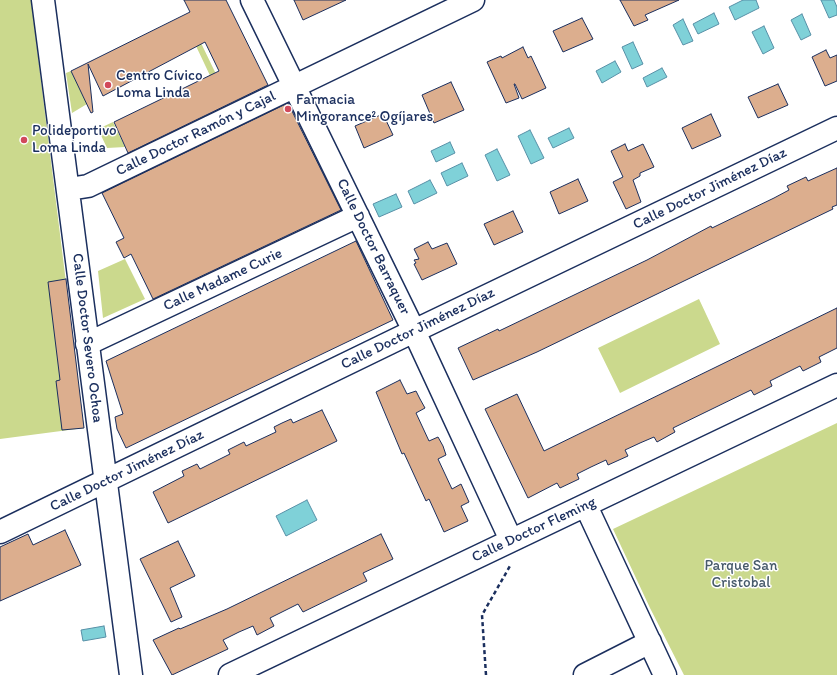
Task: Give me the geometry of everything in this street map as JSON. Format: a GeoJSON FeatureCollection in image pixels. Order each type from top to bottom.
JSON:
{"type":"FeatureCollection","features":[{"type":"Feature","properties":{"kind":"street","name":"Calle Doctor Severo Ochoa"},"geometry":{"type":"LineString","coordinates":[[43,0],[131,675]]}},
{"type":"Feature","properties":{"kind":"street","name":"Calle Doctor Barraquer"},"geometry":{"type":"LineString","coordinates":[[252,0],[414,330],[511,540]]}},
{"type":"Feature","properties":{"kind":"street","name":"Calle Doctor Ramón y Cajal"},"geometry":{"type":"LineString","coordinates":[[68,189],[88,186],[473,0]]}},
{"type":"Feature","properties":{"kind":"street","name":"Calle Doctor Jiménez Díaz"},"geometry":{"type":"LineString","coordinates":[[0,532],[414,330],[837,128]]}},
{"type":"Feature","properties":{"kind":"street","name":"Calle Madame Curie"},"geometry":{"type":"LineString","coordinates":[[87,344],[358,216]]}},
{"type":"Feature","properties":{"kind":"street","name":"Calle Doctor Fleming"},"geometry":{"type":"LineString","coordinates":[[230,675],[837,385]]}},
{"type":"Feature","properties":{"kind":"street"},"geometry":{"type":"LineString","coordinates":[[586,506],[665,675]]}},
{"type":"Feature","properties":{"kind":"street"},"geometry":{"type":"LineString","coordinates":[[585,675],[650,642]]}},
{"type":"Feature","properties":{"kind":"path"},"geometry":{"type":"LineString","coordinates":[[486,675],[482,616],[517,554],[511,540]]}},
{"type":"Feature","properties":{"kind":"green space","name":"Polideportivo Loma Linda"},"geometry":{"type":"Polygon","coordinates":[[[0,0],[31,0],[84,428],[0,439],[0,0]]]}},
{"type":"Feature","properties":{"kind":"green space"},"geometry":{"type":"Polygon","coordinates":[[[187,14],[229,101],[223,103],[196,46],[187,14]]]}},
{"type":"Feature","properties":{"kind":"green space"},"geometry":{"type":"Polygon","coordinates":[[[71,71],[87,104],[72,113],[66,73],[71,71]]]}},
{"type":"Feature","properties":{"kind":"green space"},"geometry":{"type":"Polygon","coordinates":[[[113,122],[125,147],[107,148],[98,129],[113,122]]]}},
{"type":"Feature","properties":{"kind":"green space"},"geometry":{"type":"Polygon","coordinates":[[[125,259],[145,299],[103,318],[98,271],[125,259]]]}},
{"type":"Feature","properties":{"kind":"green space"},"geometry":{"type":"Polygon","coordinates":[[[699,299],[720,344],[620,393],[598,348],[699,299]]]}},
{"type":"Feature","properties":{"kind":"green space","name":"Parque San Cristobal"},"geometry":{"type":"Polygon","coordinates":[[[837,423],[837,675],[684,675],[650,608],[613,529],[837,423]]]}},
{"type":"Feature","properties":{"kind":"water"},"geometry":{"type":"Polygon","coordinates":[[[743,0],[756,0],[759,8],[735,20],[729,7],[743,0]]]}},
{"type":"Feature","properties":{"kind":"water"},"geometry":{"type":"Polygon","coordinates":[[[821,0],[834,0],[837,7],[837,15],[829,18],[821,0]]]}},
{"type":"Feature","properties":{"kind":"water"},"geometry":{"type":"Polygon","coordinates":[[[714,13],[719,24],[698,34],[693,24],[714,13]]]}},
{"type":"Feature","properties":{"kind":"water"},"geometry":{"type":"Polygon","coordinates":[[[802,14],[811,35],[801,40],[791,20],[802,14]]]}},
{"type":"Feature","properties":{"kind":"water"},"geometry":{"type":"Polygon","coordinates":[[[683,19],[693,41],[683,45],[673,25],[683,19]]]}},
{"type":"Feature","properties":{"kind":"water"},"geometry":{"type":"Polygon","coordinates":[[[764,26],[774,48],[763,54],[752,32],[764,26]]]}},
{"type":"Feature","properties":{"kind":"water"},"geometry":{"type":"Polygon","coordinates":[[[633,42],[643,64],[632,69],[622,47],[633,42]]]}},
{"type":"Feature","properties":{"kind":"water"},"geometry":{"type":"Polygon","coordinates":[[[615,61],[621,72],[602,83],[596,71],[615,61]]]}},
{"type":"Feature","properties":{"kind":"water"},"geometry":{"type":"Polygon","coordinates":[[[662,68],[667,77],[647,87],[643,78],[662,68]]]}},
{"type":"Feature","properties":{"kind":"water"},"geometry":{"type":"Polygon","coordinates":[[[569,128],[574,138],[553,148],[548,138],[569,128]]]}},
{"type":"Feature","properties":{"kind":"water"},"geometry":{"type":"Polygon","coordinates":[[[530,130],[544,158],[531,164],[518,136],[530,130]]]}},
{"type":"Feature","properties":{"kind":"water"},"geometry":{"type":"Polygon","coordinates":[[[450,142],[455,153],[436,162],[431,151],[450,142]]]}},
{"type":"Feature","properties":{"kind":"water"},"geometry":{"type":"Polygon","coordinates":[[[497,149],[510,175],[497,181],[485,155],[497,149]]]}},
{"type":"Feature","properties":{"kind":"water"},"geometry":{"type":"Polygon","coordinates":[[[462,163],[468,176],[447,186],[441,173],[462,163]]]}},
{"type":"Feature","properties":{"kind":"water"},"geometry":{"type":"Polygon","coordinates":[[[430,180],[437,193],[414,204],[408,191],[430,180]]]}},
{"type":"Feature","properties":{"kind":"water"},"geometry":{"type":"Polygon","coordinates":[[[396,194],[402,207],[379,217],[373,204],[396,194]]]}},
{"type":"Feature","properties":{"kind":"water"},"geometry":{"type":"Polygon","coordinates":[[[307,500],[317,520],[286,536],[276,516],[307,500]]]}},
{"type":"Feature","properties":{"kind":"water"},"geometry":{"type":"Polygon","coordinates":[[[104,626],[106,637],[83,641],[81,630],[104,626]]]}},
{"type":"Feature","properties":{"kind":"building"},"geometry":{"type":"Polygon","coordinates":[[[184,0],[226,0],[268,85],[128,153],[114,122],[219,71],[205,42],[103,96],[88,64],[93,112],[91,113],[71,71],[190,12],[184,0]]]}},
{"type":"Feature","properties":{"kind":"building"},"geometry":{"type":"Polygon","coordinates":[[[294,0],[346,0],[303,20],[294,0]]]}},
{"type":"Feature","properties":{"kind":"building"},"geometry":{"type":"Polygon","coordinates":[[[620,0],[679,0],[645,15],[648,20],[634,26],[620,0]]]}},
{"type":"Feature","properties":{"kind":"building"},"geometry":{"type":"Polygon","coordinates":[[[582,18],[593,39],[563,52],[553,31],[582,18]]]}},
{"type":"Feature","properties":{"kind":"building"},"geometry":{"type":"Polygon","coordinates":[[[523,47],[528,58],[531,56],[546,88],[522,99],[514,84],[519,98],[506,103],[487,62],[501,56],[502,58],[523,47]]]}},
{"type":"Feature","properties":{"kind":"building"},"geometry":{"type":"Polygon","coordinates":[[[826,50],[830,58],[837,55],[837,81],[825,86],[812,57],[826,50]]]}},
{"type":"Feature","properties":{"kind":"building"},"geometry":{"type":"Polygon","coordinates":[[[451,82],[464,110],[434,123],[422,95],[451,82]]]}},
{"type":"Feature","properties":{"kind":"building"},"geometry":{"type":"Polygon","coordinates":[[[778,84],[788,105],[758,118],[748,97],[778,84]]]}},
{"type":"Feature","properties":{"kind":"building"},"geometry":{"type":"Polygon","coordinates":[[[288,103],[341,210],[153,299],[131,254],[124,258],[116,242],[124,238],[102,193],[288,103]]]}},
{"type":"Feature","properties":{"kind":"building"},"geometry":{"type":"Polygon","coordinates":[[[383,114],[393,135],[364,148],[355,126],[383,114]]]}},
{"type":"Feature","properties":{"kind":"building"},"geometry":{"type":"Polygon","coordinates":[[[711,114],[721,136],[692,149],[682,128],[711,114]]]}},
{"type":"Feature","properties":{"kind":"building"},"geometry":{"type":"Polygon","coordinates":[[[625,144],[628,151],[643,144],[654,167],[640,173],[640,176],[633,180],[641,202],[626,209],[613,182],[623,177],[611,151],[625,144]]]}},
{"type":"Feature","properties":{"kind":"building"},"geometry":{"type":"Polygon","coordinates":[[[837,168],[837,205],[832,207],[833,209],[537,352],[473,380],[458,348],[498,329],[499,331],[647,260],[711,226],[712,228],[774,198],[789,190],[787,186],[806,177],[808,181],[837,168]]]}},
{"type":"Feature","properties":{"kind":"building"},"geometry":{"type":"Polygon","coordinates":[[[578,179],[588,201],[559,214],[550,192],[578,179]]]}},
{"type":"Feature","properties":{"kind":"building"},"geometry":{"type":"Polygon","coordinates":[[[513,211],[523,232],[494,245],[484,224],[513,211]]]}},
{"type":"Feature","properties":{"kind":"building"},"geometry":{"type":"Polygon","coordinates":[[[356,241],[393,320],[126,448],[117,429],[115,417],[123,414],[106,361],[356,241]]]}},
{"type":"Feature","properties":{"kind":"building"},"geometry":{"type":"Polygon","coordinates":[[[428,242],[432,249],[447,243],[457,264],[422,280],[414,264],[416,263],[414,260],[419,259],[414,249],[428,242]]]}},
{"type":"Feature","properties":{"kind":"building"},"geometry":{"type":"Polygon","coordinates":[[[66,279],[84,428],[62,430],[56,381],[60,380],[48,282],[66,279]]]}},
{"type":"Feature","properties":{"kind":"building"},"geometry":{"type":"Polygon","coordinates":[[[837,308],[837,348],[819,357],[821,362],[803,371],[800,366],[770,381],[772,386],[754,395],[751,390],[673,428],[675,432],[657,442],[654,437],[640,443],[625,450],[628,456],[608,465],[606,460],[577,474],[579,479],[560,488],[557,483],[528,498],[485,409],[517,394],[544,451],[837,308]]]}},
{"type":"Feature","properties":{"kind":"building"},"geometry":{"type":"Polygon","coordinates":[[[400,380],[407,394],[416,391],[425,408],[416,413],[429,441],[438,437],[446,455],[438,459],[452,489],[461,484],[469,502],[461,506],[468,521],[444,532],[429,499],[426,501],[404,453],[402,454],[376,392],[400,380]]]}},
{"type":"Feature","properties":{"kind":"building"},"geometry":{"type":"Polygon","coordinates":[[[322,410],[337,441],[168,523],[153,492],[184,476],[182,471],[197,464],[200,469],[230,454],[228,450],[244,442],[246,446],[276,432],[274,427],[282,423],[291,419],[293,423],[322,410]]]}},
{"type":"Feature","properties":{"kind":"building"},"geometry":{"type":"Polygon","coordinates":[[[65,530],[81,565],[0,601],[0,547],[28,534],[33,545],[65,530]]]}},
{"type":"Feature","properties":{"kind":"building"},"geometry":{"type":"Polygon","coordinates":[[[381,534],[393,559],[363,573],[367,581],[303,612],[298,604],[270,618],[274,626],[257,635],[253,626],[239,632],[223,640],[228,649],[172,675],[153,640],[227,609],[381,534]]]}},
{"type":"Feature","properties":{"kind":"building"},"geometry":{"type":"Polygon","coordinates":[[[178,541],[195,576],[170,588],[182,617],[171,622],[140,559],[178,541]]]}},
{"type":"Feature","properties":{"kind":"place","name":"Centro Cívico Loma Linda"},"geometry":{"type":"Point","coordinates":[108,85]}},
{"type":"Feature","properties":{"kind":"place","name":"Farmacia Mingorance² Ogíjares"},"geometry":{"type":"Point","coordinates":[288,109]}},
{"type":"Feature","properties":{"kind":"place","name":"Polideportivo Loma Linda"},"geometry":{"type":"Point","coordinates":[24,140]}}]}
